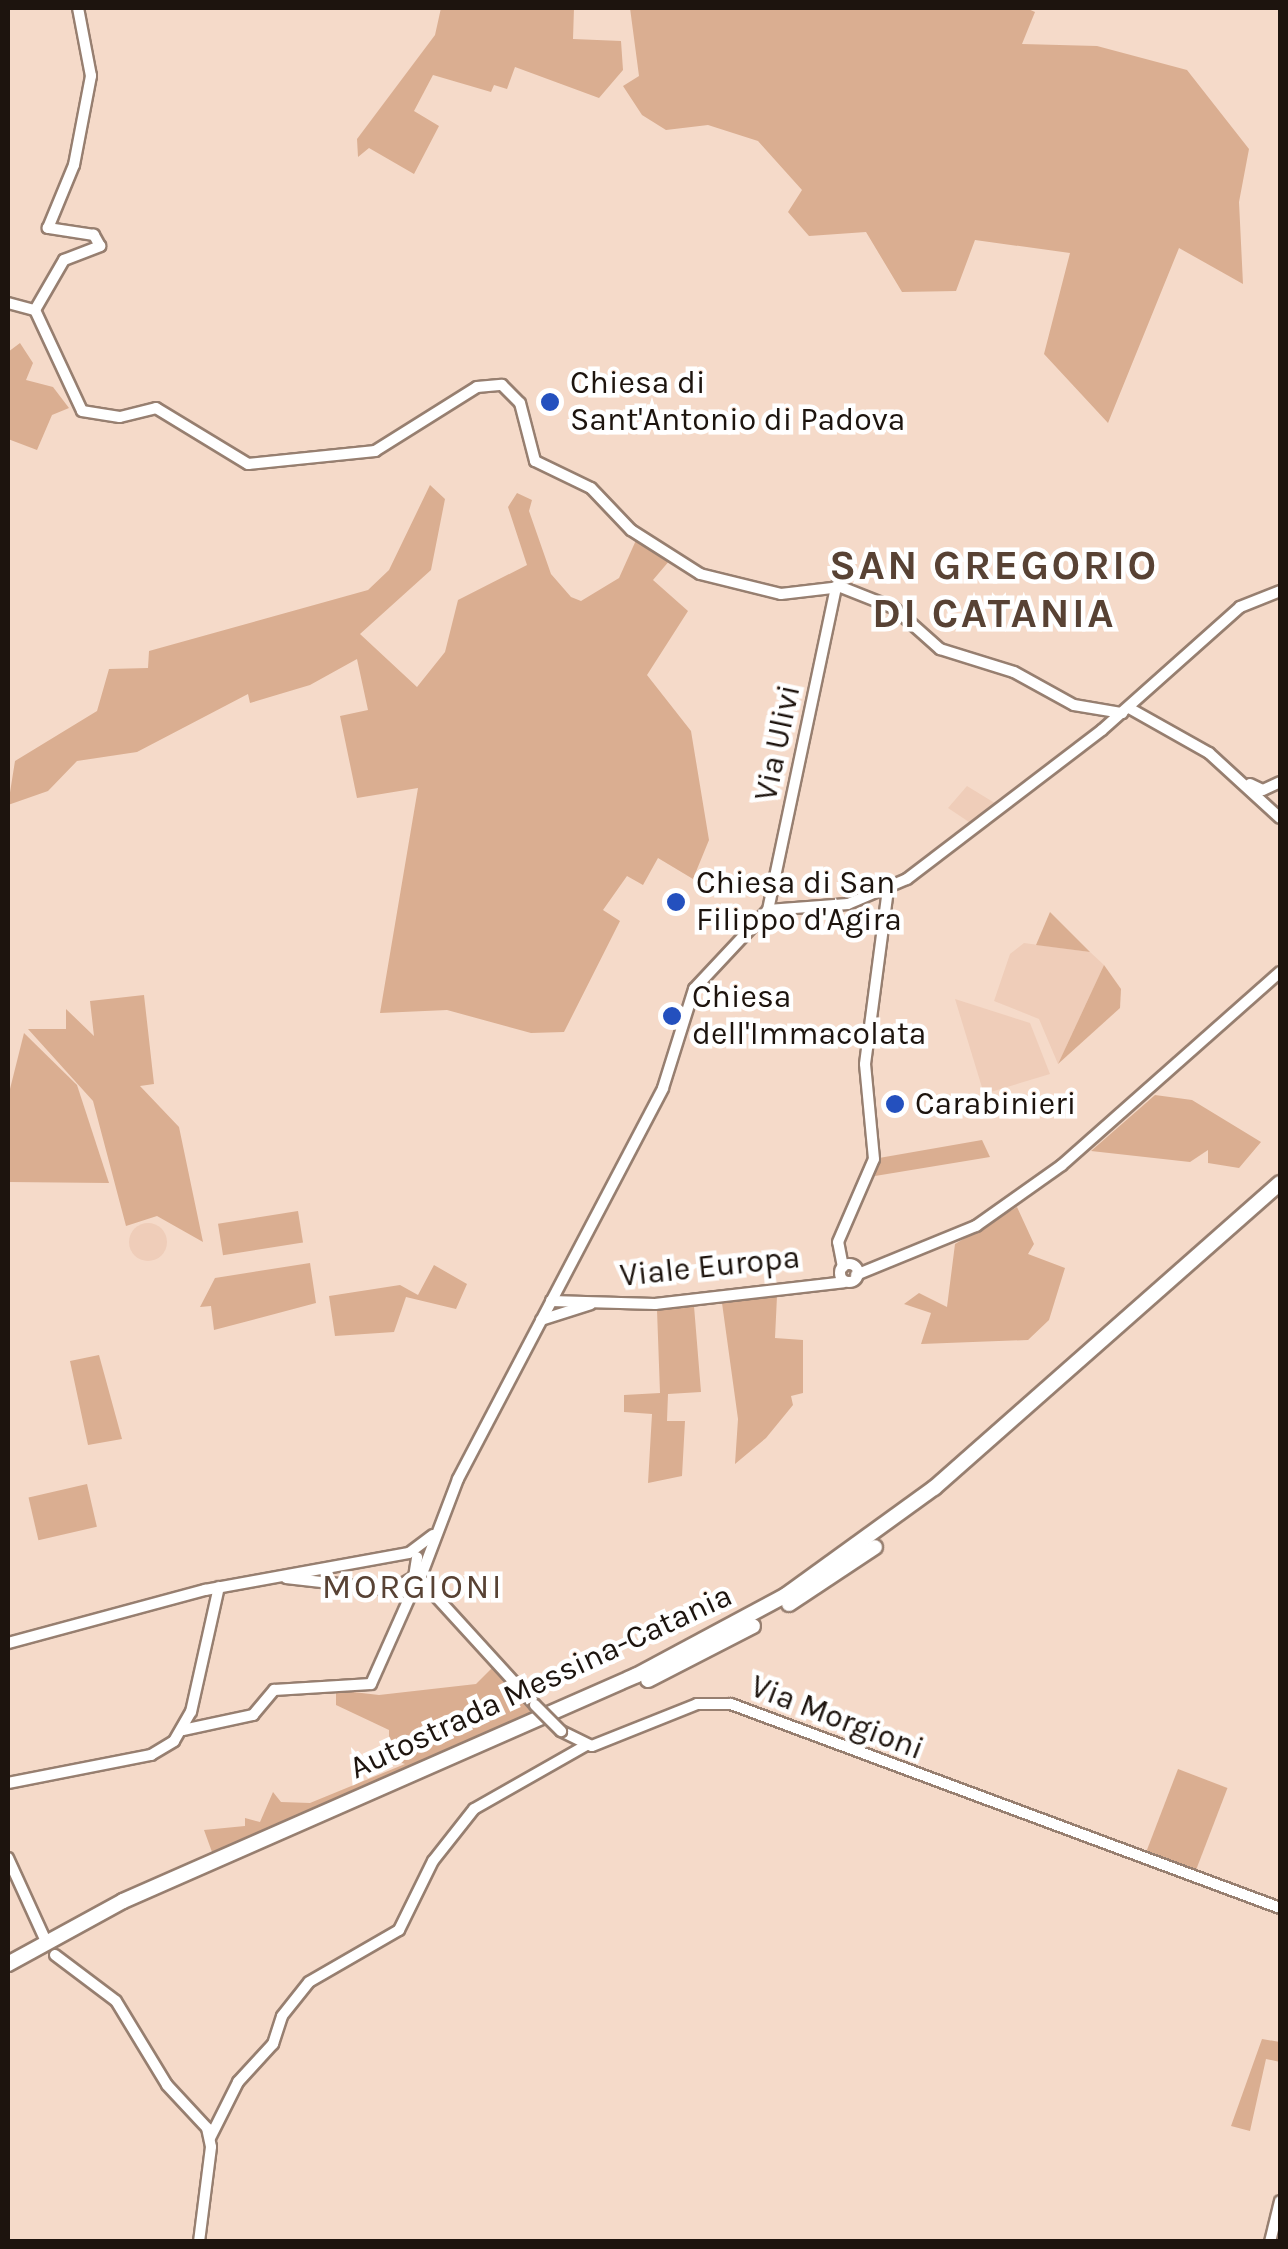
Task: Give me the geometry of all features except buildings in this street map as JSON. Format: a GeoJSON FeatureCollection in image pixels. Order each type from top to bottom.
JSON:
{"type":"FeatureCollection","features":[{"type":"Feature","properties":{"kind":"highway","name":"Autostrada Messina-Catania"},"geometry":{"type":"LineString","coordinates":[[8,1975],[128,1910],[678,1666],[822,1584],[908,1520],[1280,1188]]}},
{"type":"Feature","properties":{"kind":"highway","name":"Autostrada Messina-Catania"},"geometry":{"type":"LineString","coordinates":[[8,1964],[123,1902],[637,1674],[786,1595],[934,1488],[1280,1188]]}},
{"type":"Feature","properties":{"kind":"street"},"geometry":{"type":"LineString","coordinates":[[35,310],[64,260],[100,246],[94,235],[48,228],[74,164],[91,76],[78,8]]}},
{"type":"Feature","properties":{"kind":"street"},"geometry":{"type":"LineString","coordinates":[[8,303],[35,310]]}},
{"type":"Feature","properties":{"kind":"street"},"geometry":{"type":"LineString","coordinates":[[35,310],[78,409],[120,417],[160,409],[248,464],[375,451],[490,383],[516,396],[535,462],[591,488],[631,530],[708,578],[781,594],[836,586],[894,608],[940,649],[1014,672],[1074,705],[1126,710],[1245,781],[1280,818]]}},
{"type":"Feature","properties":{"kind":"street","name":"Via Ulivi"},"geometry":{"type":"LineString","coordinates":[[768,910],[836,586]]}},
{"type":"Feature","properties":{"kind":"street"},"geometry":{"type":"LineString","coordinates":[[8,1782],[151,1755],[183,1730],[256,1713],[269,1691],[344,1687],[376,1680],[417,1571],[454,1491],[677,1050],[694,989],[768,910],[848,904],[888,890],[1094,736],[1245,603],[1280,591]]}},
{"type":"Feature","properties":{"kind":"street"},"geometry":{"type":"LineString","coordinates":[[1245,781],[1275,785],[1266,802]]}},
{"type":"Feature","properties":{"kind":"street"},"geometry":{"type":"LineString","coordinates":[[888,890],[865,1064],[874,1159],[838,1242],[849,1270],[880,1264],[976,1226],[1062,1165],[1280,972]]}},
{"type":"Feature","properties":{"kind":"street","name":"Viale Europa"},"geometry":{"type":"LineString","coordinates":[[550,1300],[666,1302],[828,1280],[849,1270]]}},
{"type":"Feature","properties":{"kind":"street"},"geometry":{"type":"LineString","coordinates":[[540,1321],[582,1303],[563,1278]]}},
{"type":"Feature","properties":{"kind":"street"},"geometry":{"type":"LineString","coordinates":[[344,1687],[370,1674],[393,1590],[417,1571],[437,1531]]}},
{"type":"Feature","properties":{"kind":"street"},"geometry":{"type":"LineString","coordinates":[[8,1643],[224,1586],[316,1570],[417,1571]]}},
{"type":"Feature","properties":{"kind":"street"},"geometry":{"type":"LineString","coordinates":[[306,1580],[316,1570]]}},
{"type":"Feature","properties":{"kind":"street"},"geometry":{"type":"LineString","coordinates":[[270,1578],[393,1590],[417,1571]]}},
{"type":"Feature","properties":{"kind":"street"},"geometry":{"type":"LineString","coordinates":[[417,1571],[434,1596],[535,1706],[564,1734],[585,1746]]}},
{"type":"Feature","properties":{"kind":"street"},"geometry":{"type":"LineString","coordinates":[[183,1730],[224,1586]]}},
{"type":"Feature","properties":{"kind":"street","name":"Via Morgioni"},"geometry":{"type":"LineString","coordinates":[[568,1758],[585,1746],[697,1704],[731,1704],[1280,1908]]}},
{"type":"Feature","properties":{"kind":"street"},"geometry":{"type":"LineString","coordinates":[[199,2242],[210,2138],[300,1994],[320,1973],[399,1930],[450,1838],[506,1786],[568,1758],[564,1734]]}},
{"type":"Feature","properties":{"kind":"street"},"geometry":{"type":"LineString","coordinates":[[8,1858],[44,1937]]}},
{"type":"Feature","properties":{"kind":"street"},"geometry":{"type":"LineString","coordinates":[[54,1955],[124,2010],[158,2072],[210,2138]]}},
{"type":"Feature","properties":{"kind":"street"},"geometry":{"type":"LineString","coordinates":[[1272,2242],[1280,2201]]}},
{"type":"Feature","properties":{"kind":"street"},"geometry":{"type":"LineString","coordinates":[[1272,2242],[1280,2213]]}},
{"type":"Feature","properties":{"kind":"shaded area"},"geometry":{"type":"Polygon","coordinates":[[[441,8],[574,8],[573,39],[621,41],[623,70],[599,98],[515,67],[507,89],[494,85],[491,92],[433,75],[414,111],[439,126],[414,174],[369,148],[358,157],[357,139],[435,35],[441,8]]]}},
{"type":"Feature","properties":{"kind":"shaded area"},"geometry":{"type":"Polygon","coordinates":[[[630,8],[1026,8],[1035,12],[1022,44],[1097,46],[1187,70],[1249,149],[1239,202],[1243,284],[1179,248],[1108,423],[1044,354],[1070,253],[975,240],[956,291],[902,292],[866,232],[809,236],[788,212],[802,190],[758,141],[708,125],[666,130],[642,115],[623,86],[639,76],[630,8]]]}},
{"type":"Feature","properties":{"kind":"shaded area"},"geometry":{"type":"Polygon","coordinates":[[[20,343],[33,363],[26,380],[53,387],[69,408],[52,415],[37,450],[8,439],[8,352],[20,343]]]}},
{"type":"Feature","properties":{"kind":"shaded area"},"geometry":{"type":"Polygon","coordinates":[[[430,485],[445,499],[431,570],[360,634],[417,687],[445,652],[458,600],[527,565],[508,507],[517,493],[532,500],[529,511],[551,574],[571,597],[581,601],[619,578],[637,538],[670,560],[653,580],[688,611],[647,675],[691,731],[709,840],[693,879],[658,858],[643,885],[627,876],[603,910],[620,921],[564,1032],[531,1033],[447,1010],[380,1013],[418,788],[357,798],[340,716],[368,710],[357,659],[310,685],[250,703],[248,694],[137,752],[77,761],[48,791],[8,805],[15,761],[97,711],[109,669],[148,668],[149,651],[368,590],[389,570],[430,485]]]}},
{"type":"Feature","properties":{"kind":"shaded area"},"geometry":{"type":"Polygon","coordinates":[[[967,786],[998,805],[972,824],[948,808],[967,786]]]}},
{"type":"Feature","properties":{"kind":"shaded area"},"geometry":{"type":"Polygon","coordinates":[[[1050,912],[1090,952],[1036,945],[1050,912]]]}},
{"type":"Feature","properties":{"kind":"shaded area"},"geometry":{"type":"Polygon","coordinates":[[[1024,943],[1090,952],[1104,965],[1058,1064],[1039,1019],[994,1001],[1010,954],[1024,943]]]}},
{"type":"Feature","properties":{"kind":"shaded area"},"geometry":{"type":"Polygon","coordinates":[[[1104,965],[1121,989],[1120,1008],[1058,1064],[1104,965]]]}},
{"type":"Feature","properties":{"kind":"shaded area"},"geometry":{"type":"Polygon","coordinates":[[[144,995],[154,1084],[140,1086],[179,1127],[203,1242],[157,1216],[126,1226],[93,1101],[28,1029],[66,1029],[66,1009],[94,1036],[90,1001],[144,995]]]}},
{"type":"Feature","properties":{"kind":"shaded area"},"geometry":{"type":"Polygon","coordinates":[[[955,999],[1030,1023],[1050,1074],[984,1094],[955,999]]]}},
{"type":"Feature","properties":{"kind":"shaded area"},"geometry":{"type":"Polygon","coordinates":[[[24,1033],[77,1085],[109,1183],[8,1182],[8,1097],[24,1033]]]}},
{"type":"Feature","properties":{"kind":"shaded area"},"geometry":{"type":"Polygon","coordinates":[[[1155,1095],[1192,1100],[1261,1142],[1239,1168],[1208,1163],[1208,1150],[1190,1162],[1091,1151],[1155,1095]]]}},
{"type":"Feature","properties":{"kind":"shaded area"},"geometry":{"type":"Polygon","coordinates":[[[982,1140],[990,1157],[875,1176],[879,1158],[982,1140]]]}},
{"type":"Feature","properties":{"kind":"shaded area"},"geometry":{"type":"Polygon","coordinates":[[[1017,1207],[1034,1244],[1028,1254],[1065,1268],[1049,1320],[1028,1340],[921,1344],[931,1313],[904,1304],[919,1293],[947,1307],[955,1244],[1017,1207]]]}},
{"type":"Feature","properties":{"kind":"shaded area"},"geometry":{"type":"Polygon","coordinates":[[[298,1211],[303,1243],[223,1255],[218,1224],[298,1211]]]}},
{"type":"Feature","properties":{"kind":"shaded area"},"geometry":{"type":"Polygon","coordinates":[[[148,1223],[161,1229],[167,1242],[161,1255],[148,1261],[135,1255],[129,1242],[135,1229],[148,1223]]]}},
{"type":"Feature","properties":{"kind":"shaded area"},"geometry":{"type":"Polygon","coordinates":[[[310,1263],[316,1303],[214,1330],[211,1306],[200,1307],[215,1278],[310,1263]]]}},
{"type":"Feature","properties":{"kind":"shaded area"},"geometry":{"type":"Polygon","coordinates":[[[434,1265],[467,1284],[456,1309],[406,1297],[394,1332],[335,1336],[329,1296],[400,1285],[418,1295],[434,1265]]]}},
{"type":"Feature","properties":{"kind":"shaded area"},"geometry":{"type":"Polygon","coordinates":[[[777,1296],[775,1338],[803,1340],[803,1393],[791,1396],[793,1405],[766,1438],[735,1464],[738,1419],[722,1303],[777,1296]]]}},
{"type":"Feature","properties":{"kind":"shaded area"},"geometry":{"type":"Polygon","coordinates":[[[694,1306],[701,1392],[668,1394],[667,1421],[685,1421],[682,1476],[648,1483],[652,1414],[624,1412],[624,1395],[660,1393],[657,1310],[694,1306]]]}},
{"type":"Feature","properties":{"kind":"shaded area"},"geometry":{"type":"Polygon","coordinates":[[[99,1355],[122,1439],[88,1445],[70,1361],[99,1355]]]}},
{"type":"Feature","properties":{"kind":"shaded area"},"geometry":{"type":"Polygon","coordinates":[[[87,1484],[97,1527],[38,1540],[29,1497],[87,1484]]]}},
{"type":"Feature","properties":{"kind":"shaded area"},"geometry":{"type":"Polygon","coordinates":[[[492,1668],[536,1712],[212,1852],[204,1830],[245,1826],[245,1818],[260,1822],[273,1792],[281,1802],[310,1803],[405,1764],[389,1758],[389,1730],[336,1705],[336,1690],[379,1695],[476,1684],[492,1668]]]}},
{"type":"Feature","properties":{"kind":"shaded area"},"geometry":{"type":"Polygon","coordinates":[[[1178,1769],[1227,1788],[1195,1873],[1145,1854],[1178,1769]]]}},
{"type":"Feature","properties":{"kind":"shaded area"},"geometry":{"type":"Polygon","coordinates":[[[1262,2039],[1280,2042],[1280,2062],[1266,2059],[1250,2131],[1231,2126],[1262,2039]]]}},
{"type":"Feature","properties":{"kind":"place","name":"Chiesa di Sant'Antonio di Padova"},"geometry":{"type":"Point","coordinates":[550,402]}},
{"type":"Feature","properties":{"kind":"place","name":"Chiesa di San Filippo d'Agira"},"geometry":{"type":"Point","coordinates":[676,902]}},
{"type":"Feature","properties":{"kind":"place","name":"Chiesa dell'Immacolata"},"geometry":{"type":"Point","coordinates":[672,1016]}},
{"type":"Feature","properties":{"kind":"place","name":"Carabinieri"},"geometry":{"type":"Point","coordinates":[895,1104]}},
{"type":"Feature","properties":{"kind":"district","name":"SAN GREGORIO DI CATANIA"},"geometry":{"type":"Point","coordinates":[994,589]}},
{"type":"Feature","properties":{"kind":"district","name":"MORGIONI"},"geometry":{"type":"Point","coordinates":[413,1587]}}]}
